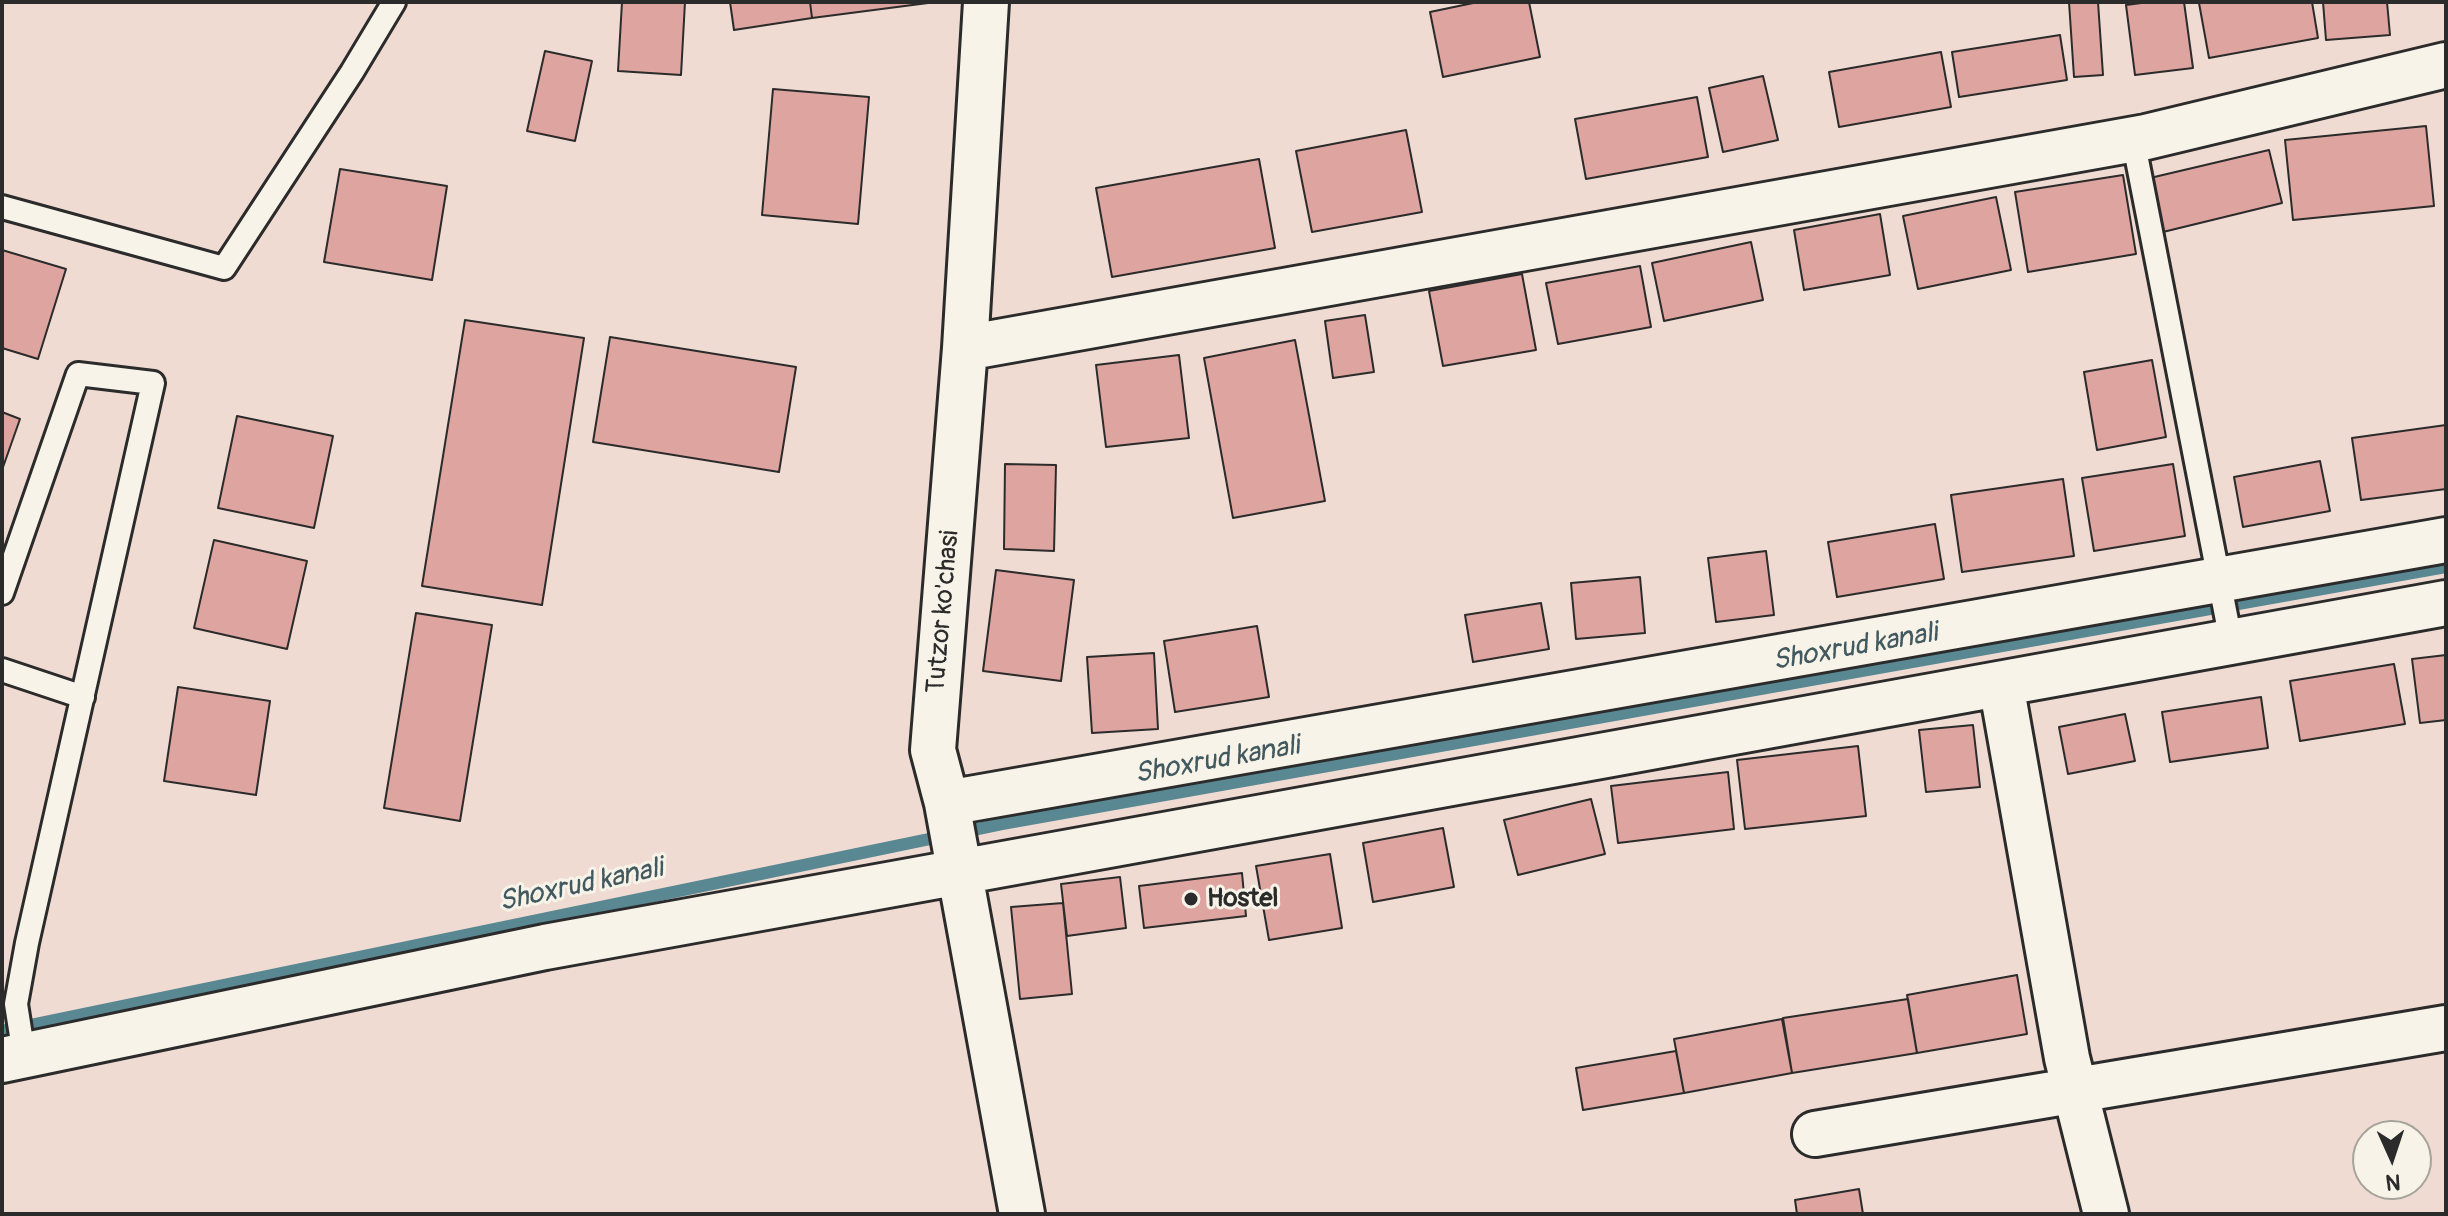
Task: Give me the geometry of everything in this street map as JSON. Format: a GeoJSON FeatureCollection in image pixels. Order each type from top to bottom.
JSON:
{"type":"FeatureCollection","features":[{"type":"Feature","properties":{"kind":"street","name":"Tutzor ko'chasi"},"geometry":{"type":"LineString","coordinates":[[986,2],[965,348],[933,750],[960,872],[1015,1213]]}},
{"type":"Feature","properties":{"kind":"street"},"geometry":{"type":"LineString","coordinates":[[965,348],[2133,139],[2446,65]]}},
{"type":"Feature","properties":{"kind":"street"},"geometry":{"type":"LineString","coordinates":[[947,803],[2446,540]]}},
{"type":"Feature","properties":{"kind":"street"},"geometry":{"type":"LineString","coordinates":[[13,1058],[545,947],[2446,603]]}},
{"type":"Feature","properties":{"kind":"street"},"geometry":{"type":"LineString","coordinates":[[2001,684],[2067,1058],[2106,1214]]}},
{"type":"Feature","properties":{"kind":"street"},"geometry":{"type":"LineString","coordinates":[[1815,1134],[2446,1028]]}},
{"type":"Feature","properties":{"kind":"lane"},"geometry":{"type":"LineString","coordinates":[[2,207],[224,268],[394,2]]}},
{"type":"Feature","properties":{"kind":"lane"},"geometry":{"type":"LineString","coordinates":[[2133,139],[2231,641]]}},
{"type":"Feature","properties":{"kind":"lane"},"geometry":{"type":"LineString","coordinates":[[2,593],[78,374],[153,383],[27,943],[16,1004],[13,1058]]}},
{"type":"Feature","properties":{"kind":"lane"},"geometry":{"type":"LineString","coordinates":[[2,670],[83,697]]}},
{"type":"Feature","properties":{"kind":"building"},"geometry":{"type":"Polygon","coordinates":[[[622,2],[685,2],[681,75],[618,71],[622,2]]]}},
{"type":"Feature","properties":{"kind":"building"},"geometry":{"type":"Polygon","coordinates":[[[730,2],[810,2],[812,18],[734,30],[730,2]]]}},
{"type":"Feature","properties":{"kind":"building"},"geometry":{"type":"Polygon","coordinates":[[[810,2],[928,2],[928,3],[812,18],[810,2]]]}},
{"type":"Feature","properties":{"kind":"building"},"geometry":{"type":"Polygon","coordinates":[[[1478,2],[1529,2],[1540,57],[1443,77],[1430,12],[1478,2]]]}},
{"type":"Feature","properties":{"kind":"building"},"geometry":{"type":"Polygon","coordinates":[[[2069,2],[2098,2],[2103,75],[2074,77],[2069,2]]]}},
{"type":"Feature","properties":{"kind":"building"},"geometry":{"type":"Polygon","coordinates":[[[2184,2],[2193,68],[2135,75],[2126,5],[2184,2]]]}},
{"type":"Feature","properties":{"kind":"building"},"geometry":{"type":"Polygon","coordinates":[[[2312,2],[2318,38],[2209,58],[2199,3],[2312,2]]]}},
{"type":"Feature","properties":{"kind":"building"},"geometry":{"type":"Polygon","coordinates":[[[2323,2],[2387,2],[2390,35],[2326,40],[2323,2]]]}},
{"type":"Feature","properties":{"kind":"building"},"geometry":{"type":"Polygon","coordinates":[[[2060,35],[2067,80],[1959,97],[1952,52],[2060,35]]]}},
{"type":"Feature","properties":{"kind":"building"},"geometry":{"type":"Polygon","coordinates":[[[545,51],[592,61],[575,141],[527,131],[545,51]]]}},
{"type":"Feature","properties":{"kind":"building"},"geometry":{"type":"Polygon","coordinates":[[[1941,52],[1951,107],[1839,127],[1829,72],[1941,52]]]}},
{"type":"Feature","properties":{"kind":"building"},"geometry":{"type":"Polygon","coordinates":[[[1763,76],[1778,140],[1723,152],[1709,88],[1763,76]]]}},
{"type":"Feature","properties":{"kind":"building"},"geometry":{"type":"Polygon","coordinates":[[[773,89],[869,97],[858,224],[762,215],[773,89]]]}},
{"type":"Feature","properties":{"kind":"building"},"geometry":{"type":"Polygon","coordinates":[[[1697,97],[1708,157],[1586,179],[1575,119],[1697,97]]]}},
{"type":"Feature","properties":{"kind":"building"},"geometry":{"type":"Polygon","coordinates":[[[2426,126],[2434,206],[2293,220],[2285,140],[2426,126]]]}},
{"type":"Feature","properties":{"kind":"building"},"geometry":{"type":"Polygon","coordinates":[[[1406,130],[1422,212],[1312,232],[1296,151],[1406,130]]]}},
{"type":"Feature","properties":{"kind":"building"},"geometry":{"type":"Polygon","coordinates":[[[2269,150],[2282,203],[2163,232],[2150,178],[2269,150]]]}},
{"type":"Feature","properties":{"kind":"building"},"geometry":{"type":"Polygon","coordinates":[[[1259,159],[1275,248],[1112,277],[1096,188],[1259,159]]]}},
{"type":"Feature","properties":{"kind":"building"},"geometry":{"type":"Polygon","coordinates":[[[340,169],[447,186],[432,280],[324,262],[340,169]]]}},
{"type":"Feature","properties":{"kind":"building"},"geometry":{"type":"Polygon","coordinates":[[[2123,175],[2136,254],[2028,272],[2015,192],[2123,175]]]}},
{"type":"Feature","properties":{"kind":"building"},"geometry":{"type":"Polygon","coordinates":[[[1996,197],[2011,270],[1918,289],[1903,216],[1996,197]]]}},
{"type":"Feature","properties":{"kind":"building"},"geometry":{"type":"Polygon","coordinates":[[[1880,214],[1890,275],[1804,290],[1794,230],[1880,214]]]}},
{"type":"Feature","properties":{"kind":"building"},"geometry":{"type":"Polygon","coordinates":[[[1751,242],[1763,300],[1664,321],[1652,263],[1751,242]]]}},
{"type":"Feature","properties":{"kind":"building"},"geometry":{"type":"Polygon","coordinates":[[[2,250],[66,269],[38,359],[2,348],[2,250]]]}},
{"type":"Feature","properties":{"kind":"building"},"geometry":{"type":"Polygon","coordinates":[[[1640,266],[1651,327],[1558,344],[1546,283],[1640,266]]]}},
{"type":"Feature","properties":{"kind":"building"},"geometry":{"type":"Polygon","coordinates":[[[1522,274],[1536,350],[1443,366],[1429,291],[1522,274]]]}},
{"type":"Feature","properties":{"kind":"building"},"geometry":{"type":"Polygon","coordinates":[[[1365,315],[1374,372],[1333,378],[1325,321],[1365,315]]]}},
{"type":"Feature","properties":{"kind":"building"},"geometry":{"type":"Polygon","coordinates":[[[465,320],[584,338],[542,605],[422,586],[465,320]]]}},
{"type":"Feature","properties":{"kind":"building"},"geometry":{"type":"Polygon","coordinates":[[[610,337],[796,367],[779,472],[593,442],[610,337]]]}},
{"type":"Feature","properties":{"kind":"building"},"geometry":{"type":"Polygon","coordinates":[[[1295,340],[1325,501],[1233,518],[1204,358],[1295,340]]]}},
{"type":"Feature","properties":{"kind":"building"},"geometry":{"type":"Polygon","coordinates":[[[1179,355],[1189,438],[1106,447],[1096,365],[1179,355]]]}},
{"type":"Feature","properties":{"kind":"building"},"geometry":{"type":"Polygon","coordinates":[[[2152,360],[2166,437],[2097,450],[2084,372],[2152,360]]]}},
{"type":"Feature","properties":{"kind":"building"},"geometry":{"type":"Polygon","coordinates":[[[2,412],[20,419],[2,470],[2,412]]]}},
{"type":"Feature","properties":{"kind":"building"},"geometry":{"type":"Polygon","coordinates":[[[237,416],[333,436],[314,528],[218,508],[237,416]]]}},
{"type":"Feature","properties":{"kind":"building"},"geometry":{"type":"Polygon","coordinates":[[[2446,425],[2446,489],[2361,500],[2352,438],[2446,425]]]}},
{"type":"Feature","properties":{"kind":"building"},"geometry":{"type":"Polygon","coordinates":[[[2320,461],[2330,511],[2243,527],[2234,477],[2320,461]]]}},
{"type":"Feature","properties":{"kind":"building"},"geometry":{"type":"Polygon","coordinates":[[[1005,464],[1056,465],[1054,551],[1004,549],[1005,464]]]}},
{"type":"Feature","properties":{"kind":"building"},"geometry":{"type":"Polygon","coordinates":[[[2173,464],[2185,536],[2094,551],[2082,478],[2173,464]]]}},
{"type":"Feature","properties":{"kind":"building"},"geometry":{"type":"Polygon","coordinates":[[[2063,479],[2074,556],[1962,572],[1951,495],[2063,479]]]}},
{"type":"Feature","properties":{"kind":"building"},"geometry":{"type":"Polygon","coordinates":[[[1935,524],[1944,579],[1837,597],[1828,542],[1935,524]]]}},
{"type":"Feature","properties":{"kind":"building"},"geometry":{"type":"Polygon","coordinates":[[[214,540],[307,561],[287,649],[194,628],[214,540]]]}},
{"type":"Feature","properties":{"kind":"building"},"geometry":{"type":"Polygon","coordinates":[[[1766,551],[1774,615],[1716,622],[1708,558],[1766,551]]]}},
{"type":"Feature","properties":{"kind":"building"},"geometry":{"type":"Polygon","coordinates":[[[996,570],[1074,580],[1061,681],[983,671],[996,570]]]}},
{"type":"Feature","properties":{"kind":"building"},"geometry":{"type":"Polygon","coordinates":[[[1640,577],[1645,633],[1576,639],[1571,583],[1640,577]]]}},
{"type":"Feature","properties":{"kind":"building"},"geometry":{"type":"Polygon","coordinates":[[[1541,603],[1549,649],[1473,662],[1465,615],[1541,603]]]}},
{"type":"Feature","properties":{"kind":"building"},"geometry":{"type":"Polygon","coordinates":[[[416,613],[492,625],[460,821],[384,808],[416,613]]]}},
{"type":"Feature","properties":{"kind":"building"},"geometry":{"type":"Polygon","coordinates":[[[1257,626],[1269,697],[1175,712],[1164,641],[1257,626]]]}},
{"type":"Feature","properties":{"kind":"building"},"geometry":{"type":"Polygon","coordinates":[[[1154,653],[1158,729],[1092,733],[1087,657],[1154,653]]]}},
{"type":"Feature","properties":{"kind":"building"},"geometry":{"type":"Polygon","coordinates":[[[2446,655],[2446,720],[2420,723],[2412,659],[2446,655]]]}},
{"type":"Feature","properties":{"kind":"building"},"geometry":{"type":"Polygon","coordinates":[[[2394,664],[2405,724],[2300,741],[2290,681],[2394,664]]]}},
{"type":"Feature","properties":{"kind":"building"},"geometry":{"type":"Polygon","coordinates":[[[178,687],[270,701],[256,795],[164,781],[178,687]]]}},
{"type":"Feature","properties":{"kind":"building"},"geometry":{"type":"Polygon","coordinates":[[[2261,697],[2268,748],[2170,762],[2162,712],[2261,697]]]}},
{"type":"Feature","properties":{"kind":"building"},"geometry":{"type":"Polygon","coordinates":[[[2125,714],[2135,761],[2068,774],[2059,727],[2125,714]]]}},
{"type":"Feature","properties":{"kind":"building"},"geometry":{"type":"Polygon","coordinates":[[[1973,725],[1980,787],[1926,792],[1919,730],[1973,725]]]}},
{"type":"Feature","properties":{"kind":"building"},"geometry":{"type":"Polygon","coordinates":[[[1858,746],[1866,816],[1745,829],[1737,760],[1858,746]]]}},
{"type":"Feature","properties":{"kind":"building"},"geometry":{"type":"Polygon","coordinates":[[[1728,772],[1734,829],[1618,843],[1611,786],[1728,772]]]}},
{"type":"Feature","properties":{"kind":"building"},"geometry":{"type":"Polygon","coordinates":[[[1591,799],[1605,854],[1518,875],[1504,820],[1591,799]]]}},
{"type":"Feature","properties":{"kind":"building"},"geometry":{"type":"Polygon","coordinates":[[[1443,828],[1454,887],[1373,902],[1363,843],[1443,828]]]}},
{"type":"Feature","properties":{"kind":"building"},"geometry":{"type":"Polygon","coordinates":[[[1330,854],[1342,928],[1269,940],[1256,866],[1330,854]]]}},
{"type":"Feature","properties":{"kind":"building"},"geometry":{"type":"Polygon","coordinates":[[[1242,873],[1246,916],[1144,928],[1139,886],[1242,873]]]}},
{"type":"Feature","properties":{"kind":"building"},"geometry":{"type":"Polygon","coordinates":[[[1120,877],[1126,928],[1067,936],[1061,884],[1120,877]]]}},
{"type":"Feature","properties":{"kind":"building"},"geometry":{"type":"Polygon","coordinates":[[[1063,903],[1072,994],[1020,999],[1011,907],[1063,903]]]}},
{"type":"Feature","properties":{"kind":"building"},"geometry":{"type":"Polygon","coordinates":[[[2017,975],[2027,1034],[1917,1053],[1907,995],[2017,975]]]}},
{"type":"Feature","properties":{"kind":"building"},"geometry":{"type":"Polygon","coordinates":[[[1908,999],[1917,1053],[1792,1073],[1783,1018],[1908,999]]]}},
{"type":"Feature","properties":{"kind":"building"},"geometry":{"type":"Polygon","coordinates":[[[1782,1019],[1792,1073],[1684,1093],[1674,1039],[1782,1019]]]}},
{"type":"Feature","properties":{"kind":"building"},"geometry":{"type":"Polygon","coordinates":[[[1676,1051],[1684,1093],[1583,1110],[1576,1068],[1676,1051]]]}},
{"type":"Feature","properties":{"kind":"building"},"geometry":{"type":"Polygon","coordinates":[[[1859,1189],[1863,1214],[1797,1214],[1795,1200],[1859,1189]]]}},
{"type":"Feature","properties":{"kind":"waterway","name":"Shoxrud kanali"},"geometry":{"type":"LineString","coordinates":[[2,1031],[1002,824],[2446,567]]}},
{"type":"Feature","properties":{"kind":"place","name":"Hostel"},"geometry":{"type":"Point","coordinates":[1191,899]}}]}
